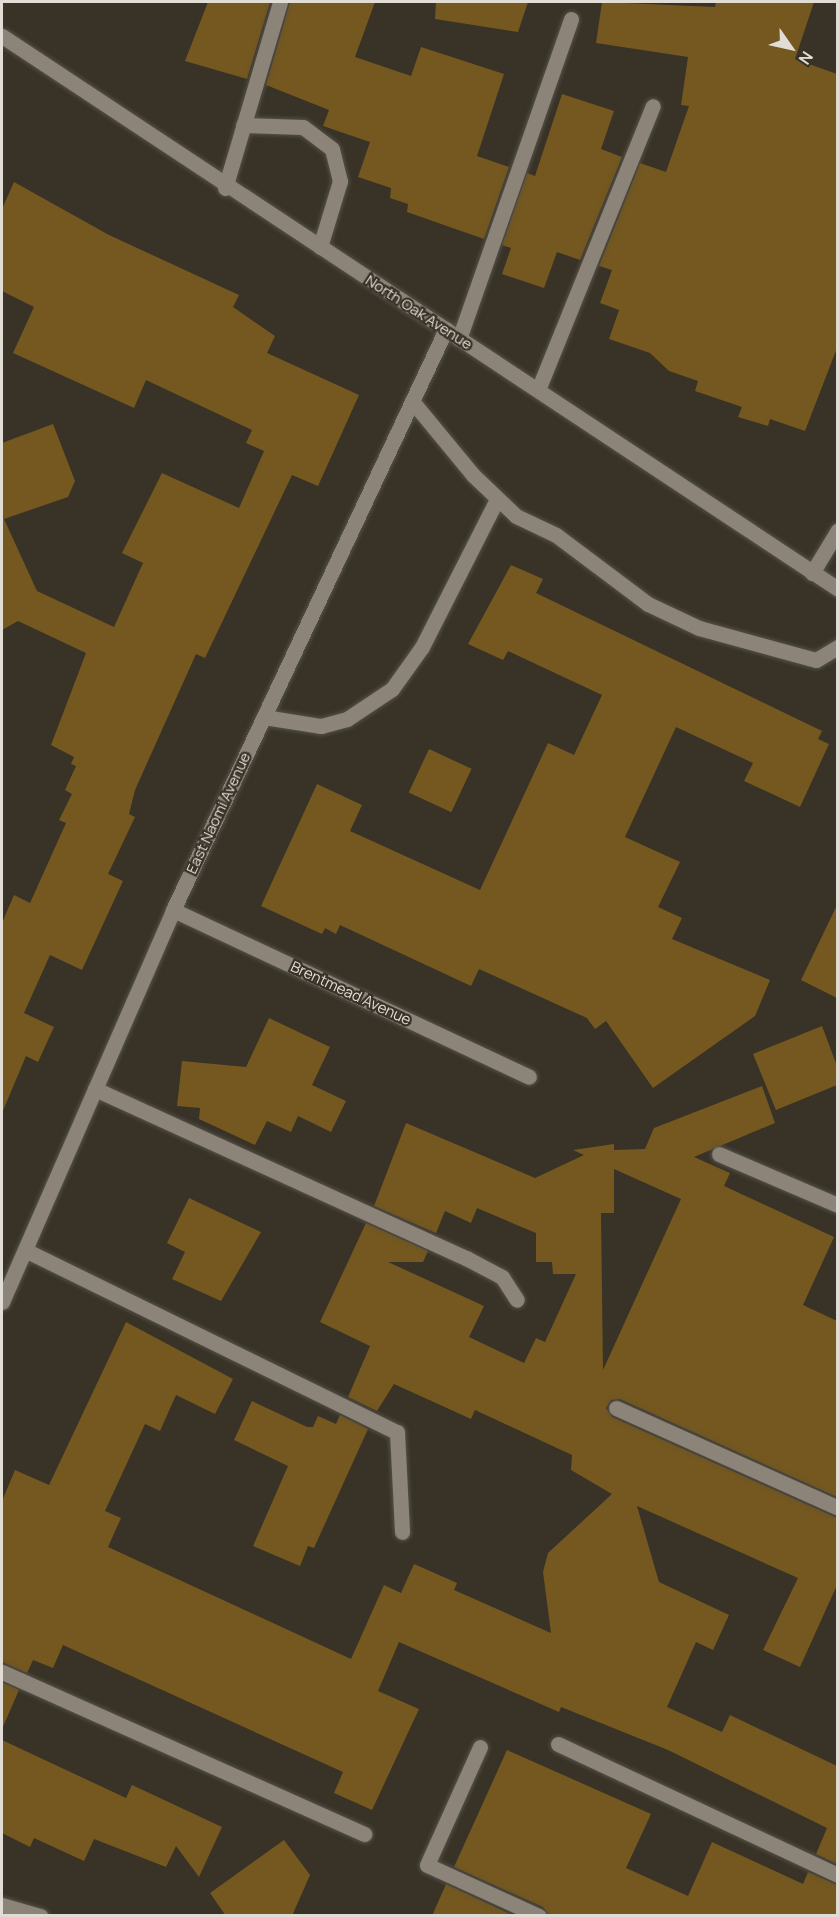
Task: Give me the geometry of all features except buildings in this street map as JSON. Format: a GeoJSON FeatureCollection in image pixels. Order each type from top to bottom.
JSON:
{"type":"FeatureCollection","features":[{"type":"Feature","properties":{"kind":"street"},"geometry":{"type":"LineString","coordinates":[[225,188],[280,2]]}},
{"type":"Feature","properties":{"kind":"street"},"geometry":{"type":"LineString","coordinates":[[459,339],[571,19]]}},
{"type":"Feature","properties":{"kind":"street","name":"North Oak Avenue"},"geometry":{"type":"LineString","coordinates":[[2,36],[225,188],[446,329],[837,589]]}},
{"type":"Feature","properties":{"kind":"street"},"geometry":{"type":"LineString","coordinates":[[538,390],[653,106]]}},
{"type":"Feature","properties":{"kind":"street"},"geometry":{"type":"LineString","coordinates":[[243,125],[303,127],[332,148],[340,181],[320,247]]}},
{"type":"Feature","properties":{"kind":"street","name":"East Naomi Avenue"},"geometry":{"type":"LineString","coordinates":[[2,1302],[173,910],[446,329]]}},
{"type":"Feature","properties":{"kind":"street"},"geometry":{"type":"LineString","coordinates":[[412,402],[497,499],[648,604],[699,627],[816,660],[837,648]]}},
{"type":"Feature","properties":{"kind":"street"},"geometry":{"type":"LineString","coordinates":[[264,717],[321,726],[347,719],[392,689],[422,647],[497,499]]}},
{"type":"Feature","properties":{"kind":"street"},"geometry":{"type":"LineString","coordinates":[[812,573],[837,530]]}},
{"type":"Feature","properties":{"kind":"street","name":"Brentmead Avenue"},"geometry":{"type":"LineString","coordinates":[[173,910],[529,1077]]}},
{"type":"Feature","properties":{"kind":"street"},"geometry":{"type":"LineString","coordinates":[[95,1089],[466,1258],[502,1277],[517,1300]]}},
{"type":"Feature","properties":{"kind":"street"},"geometry":{"type":"LineString","coordinates":[[719,1154],[837,1205]]}},
{"type":"Feature","properties":{"kind":"street"},"geometry":{"type":"LineString","coordinates":[[25,1250],[397,1432],[402,1532]]}},
{"type":"Feature","properties":{"kind":"street"},"geometry":{"type":"LineString","coordinates":[[616,1408],[837,1508]]}},
{"type":"Feature","properties":{"kind":"street"},"geometry":{"type":"LineString","coordinates":[[2,1672],[364,1834]]}},
{"type":"Feature","properties":{"kind":"street"},"geometry":{"type":"LineString","coordinates":[[558,1744],[837,1875]]}},
{"type":"Feature","properties":{"kind":"street"},"geometry":{"type":"LineString","coordinates":[[480,1747],[427,1865],[539,1916]]}},
{"type":"Feature","properties":{"kind":"street"},"geometry":{"type":"LineString","coordinates":[[2,1905],[40,1916]]}}]}
